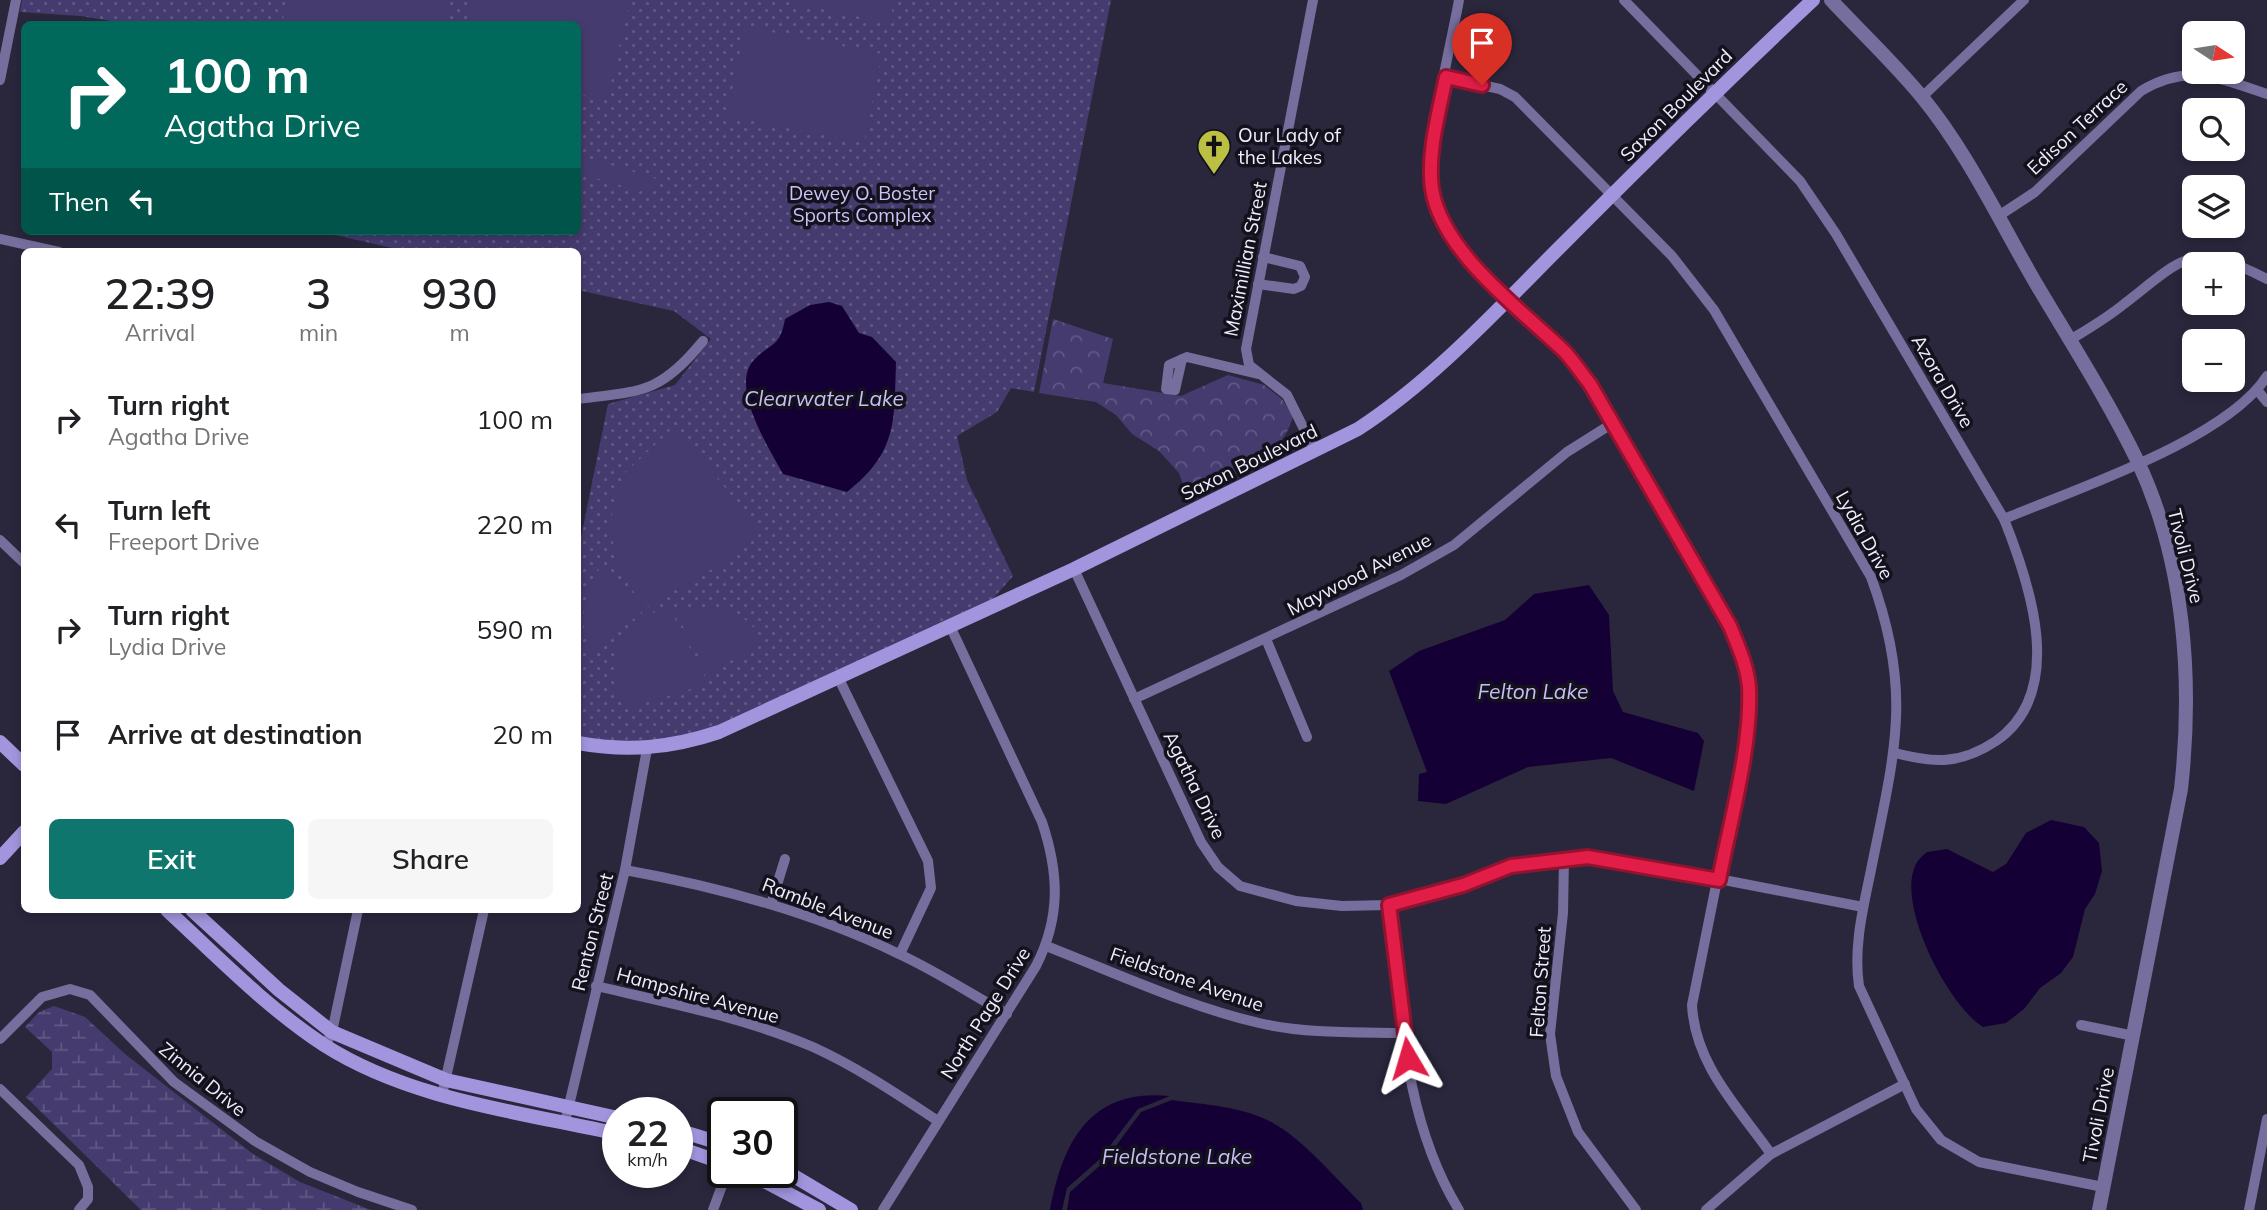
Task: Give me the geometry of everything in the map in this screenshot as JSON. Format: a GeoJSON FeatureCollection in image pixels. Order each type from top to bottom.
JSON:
{"type":"FeatureCollection","features":[{"type":"Feature","properties":{"kind":"main road","name":"Saxon Boulevard"},"geometry":{"type":"LineString","coordinates":[[581,743],[646,749],[682,744],[719,732],[951,628],[1074,569],[1315,450],[1386,411],[1509,299],[1714,93],[1813,0]]}},
{"type":"Feature","properties":{"kind":"main road"},"geometry":{"type":"LineString","coordinates":[[0,743],[21,762]]}},
{"type":"Feature","properties":{"kind":"main road"},"geometry":{"type":"LineString","coordinates":[[0,858],[21,835]]}},
{"type":"Feature","properties":{"kind":"main road"},"geometry":{"type":"LineString","coordinates":[[170,913],[271,1006],[392,1078],[442,1095],[566,1115],[602,1117]]}},
{"type":"Feature","properties":{"kind":"main road"},"geometry":{"type":"LineString","coordinates":[[195,913],[329,1039],[446,1080],[602,1128]]}},
{"type":"Feature","properties":{"kind":"main road"},"geometry":{"type":"LineString","coordinates":[[798,1179],[851,1210]]}},
{"type":"Feature","properties":{"kind":"main road"},"geometry":{"type":"LineString","coordinates":[[777,1188],[819,1210]]}},
{"type":"Feature","properties":{"kind":"street"},"geometry":{"type":"LineString","coordinates":[[0,80],[16,0]]}},
{"type":"Feature","properties":{"kind":"street","name":"Maximillian Street"},"geometry":{"type":"LineString","coordinates":[[1258,374],[1247,359],[1258,284],[1312,0]]}},
{"type":"Feature","properties":{"kind":"street"},"geometry":{"type":"LineString","coordinates":[[1459,0],[1434,141],[1432,189],[1445,225],[1459,248],[1566,353],[1590,384],[1730,626],[1744,660],[1749,685],[1749,721],[1692,1005],[1693,1026],[1698,1045],[1710,1070],[1771,1154]]}},
{"type":"Feature","properties":{"kind":"street","name":"Azora Drive"},"geometry":{"type":"LineString","coordinates":[[1624,0],[1800,181],[1836,234],[2004,519],[2019,556],[2036,632],[2037,670],[2028,705],[2003,736],[1983,749],[1953,760],[1929,762],[1895,752]]}},
{"type":"Feature","properties":{"kind":"street","name":"Tivoli Drive"},"geometry":{"type":"LineString","coordinates":[[1831,0],[1922,97],[2070,340],[2138,463],[2160,521],[2182,619],[2187,658],[2187,736],[2181,789],[2099,1210]]}},
{"type":"Feature","properties":{"kind":"street"},"geometry":{"type":"LineString","coordinates":[[1922,97],[2024,0]]}},
{"type":"Feature","properties":{"kind":"street","name":"Edison Terrace"},"geometry":{"type":"LineString","coordinates":[[1997,217],[2035,192],[2141,91],[2157,81],[2179,74],[2207,74],[2267,94]]}},
{"type":"Feature","properties":{"kind":"street","name":"Lydia Drive"},"geometry":{"type":"LineString","coordinates":[[1446,77],[1500,89],[1515,97],[1672,256],[1714,310],[1871,577],[1886,619],[1897,676],[1895,752],[1863,908],[1857,948],[1859,986],[1925,1123],[1954,1150],[1979,1162],[2103,1187]]}},
{"type":"Feature","properties":{"kind":"street"},"geometry":{"type":"LineString","coordinates":[[0,239],[41,248]]}},
{"type":"Feature","properties":{"kind":"street"},"geometry":{"type":"LineString","coordinates":[[1258,284],[1294,289],[1301,286],[1305,277],[1300,266],[1263,257]]}},
{"type":"Feature","properties":{"kind":"street"},"geometry":{"type":"LineString","coordinates":[[2070,340],[2124,304],[2170,266],[2190,259],[2232,261],[2267,279]]}},
{"type":"Feature","properties":{"kind":"street"},"geometry":{"type":"LineString","coordinates":[[581,399],[640,391],[664,380],[679,370],[703,341]]}},
{"type":"Feature","properties":{"kind":"street"},"geometry":{"type":"LineString","coordinates":[[1182,359],[1187,357],[1258,374],[1287,395],[1315,450]]}},
{"type":"Feature","properties":{"kind":"street"},"geometry":{"type":"LineString","coordinates":[[2004,519],[2138,463],[2200,432],[2258,391],[2267,376]]}},
{"type":"Feature","properties":{"kind":"street"},"geometry":{"type":"LineString","coordinates":[[2258,391],[2267,402]]}},
{"type":"Feature","properties":{"kind":"street","name":"Maywood Avenue"},"geometry":{"type":"LineString","coordinates":[[1134,699],[1401,575],[1454,545],[1567,452],[1613,423]]}},
{"type":"Feature","properties":{"kind":"street"},"geometry":{"type":"LineString","coordinates":[[0,540],[21,560]]}},
{"type":"Feature","properties":{"kind":"street","name":"Agatha Drive"},"geometry":{"type":"LineString","coordinates":[[1074,569],[1201,842],[1218,867],[1240,887],[1296,901],[1342,906],[1389,905],[1463,885],[1511,866],[1588,857],[1631,862],[1863,908]]}},
{"type":"Feature","properties":{"kind":"street","name":"North Page Drive"},"geometry":{"type":"LineString","coordinates":[[883,1210],[1046,946],[1057,906],[1052,852],[1042,822],[951,628]]}},
{"type":"Feature","properties":{"kind":"street"},"geometry":{"type":"LineString","coordinates":[[1266,639],[1307,737]]}},
{"type":"Feature","properties":{"kind":"street"},"geometry":{"type":"LineString","coordinates":[[839,679],[928,862],[931,888],[900,954]]}},
{"type":"Feature","properties":{"kind":"street","name":"Renton Street"},"geometry":{"type":"LineString","coordinates":[[566,1115],[625,870],[646,749]]}},
{"type":"Feature","properties":{"kind":"street"},"geometry":{"type":"LineString","coordinates":[[771,904],[785,859]]}},
{"type":"Feature","properties":{"kind":"street","name":"Felton Street"},"geometry":{"type":"LineString","coordinates":[[1564,859],[1563,913],[1550,1023],[1556,1076],[1578,1132],[1636,1210]]}},
{"type":"Feature","properties":{"kind":"street","name":"Ramble Avenue"},"geometry":{"type":"LineString","coordinates":[[625,870],[682,880],[771,904],[900,954],[1006,1014]]}},
{"type":"Feature","properties":{"kind":"street"},"geometry":{"type":"LineString","coordinates":[[1389,905],[1411,1083],[1432,1161],[1459,1210]]}},
{"type":"Feature","properties":{"kind":"street"},"geometry":{"type":"LineString","coordinates":[[329,1039],[357,913]]}},
{"type":"Feature","properties":{"kind":"street"},"geometry":{"type":"LineString","coordinates":[[442,1095],[483,913]]}},
{"type":"Feature","properties":{"kind":"street","name":"Fieldstone Avenue"},"geometry":{"type":"LineString","coordinates":[[1046,946],[1206,1008],[1259,1023],[1307,1031],[1404,1033]]}},
{"type":"Feature","properties":{"kind":"street","name":"Hampshire Avenue"},"geometry":{"type":"LineString","coordinates":[[596,986],[726,1017],[802,1043],[866,1074],[938,1121]]}},
{"type":"Feature","properties":{"kind":"street","name":"Zinnia Drive"},"geometry":{"type":"LineString","coordinates":[[0,1039],[42,997],[70,989],[90,995],[174,1082],[255,1141],[310,1172],[412,1210]]}},
{"type":"Feature","properties":{"kind":"street"},"geometry":{"type":"LineString","coordinates":[[2081,1025],[2134,1036]]}},
{"type":"Feature","properties":{"kind":"street"},"geometry":{"type":"LineString","coordinates":[[1706,1210],[1771,1154],[1905,1084]]}},
{"type":"Feature","properties":{"kind":"street"},"geometry":{"type":"LineString","coordinates":[[0,1089],[79,1165],[88,1187],[88,1199],[79,1210]]}},
{"type":"Feature","properties":{"kind":"street"},"geometry":{"type":"LineString","coordinates":[[2249,1210],[2267,1119]]}},
{"type":"Feature","properties":{"kind":"street"},"geometry":{"type":"LineString","coordinates":[[713,1210],[721,1188]]}},
{"type":"Feature","properties":{"kind":"green space","name":"Dewey O. Boster Sports Complex"},"geometry":{"type":"Polygon","coordinates":[[[22,0],[1111,0],[1034,392],[1011,388],[997,412],[957,436],[967,480],[1013,576],[991,601],[699,734],[638,741],[581,736],[581,537],[608,404],[675,385],[711,339],[674,311],[581,291],[581,248],[392,248],[335,235],[581,235],[581,21],[111,21],[20,12],[22,0]]]}},
{"type":"Feature","properties":{"kind":"green space"},"geometry":{"type":"Polygon","coordinates":[[[287,0],[449,0],[445,21],[283,21],[287,0]]]}},
{"type":"Feature","properties":{"kind":"green space"},"geometry":{"type":"Polygon","coordinates":[[[472,0],[630,0],[607,100],[581,95],[581,21],[467,21],[472,0]]]}},
{"type":"Feature","properties":{"kind":"green space"},"geometry":{"type":"Polygon","coordinates":[[[778,0],[894,0],[890,23],[778,0]]]}},
{"type":"Feature","properties":{"kind":"green space"},"geometry":{"type":"Polygon","coordinates":[[[745,27],[882,54],[864,143],[727,116],[745,27]]]}},
{"type":"Feature","properties":{"kind":"green space"},"geometry":{"type":"Polygon","coordinates":[[[581,156],[660,180],[652,194],[581,174],[581,156]]]}},
{"type":"Feature","properties":{"kind":"green space"},"geometry":{"type":"Polygon","coordinates":[[[1053,319],[1113,339],[1103,383],[1181,396],[1228,375],[1264,385],[1282,399],[1293,416],[1287,431],[1278,445],[1251,466],[1187,496],[1179,473],[1159,451],[1132,434],[1116,415],[1096,402],[1039,393],[1053,319]]]}},
{"type":"Feature","properties":{"kind":"green space"},"geometry":{"type":"Polygon","coordinates":[[[674,427],[759,528],[759,534],[717,566],[645,608],[617,568],[610,521],[624,474],[674,427]]]}},
{"type":"Feature","properties":{"kind":"green space"},"geometry":{"type":"Polygon","coordinates":[[[602,563],[642,606],[641,613],[591,652],[584,626],[584,606],[602,563]]]}},
{"type":"Feature","properties":{"kind":"green space"},"geometry":{"type":"Polygon","coordinates":[[[668,605],[705,677],[701,686],[625,709],[614,673],[618,646],[637,624],[668,605]]]}},
{"type":"Feature","properties":{"kind":"green space"},"geometry":{"type":"Polygon","coordinates":[[[704,607],[732,612],[746,620],[763,642],[711,672],[706,670],[677,615],[681,611],[704,607]]]}},
{"type":"Feature","properties":{"kind":"green space"},"geometry":{"type":"Polygon","coordinates":[[[54,1006],[85,1017],[125,1054],[253,1154],[300,1182],[371,1210],[141,1210],[26,1097],[52,1069],[52,1052],[25,1027],[39,1012],[54,1006]]]}},
{"type":"Feature","properties":{"kind":"water","name":"Clearwater Lake"},"geometry":{"type":"Polygon","coordinates":[[[829,302],[842,306],[859,333],[872,337],[896,362],[895,402],[890,434],[876,463],[847,492],[783,474],[754,417],[746,385],[747,371],[754,360],[777,340],[785,319],[810,305],[829,302]]]}},
{"type":"Feature","properties":{"kind":"water","name":"Felton Lake"},"geometry":{"type":"Polygon","coordinates":[[[1589,585],[1609,615],[1613,691],[1623,712],[1698,733],[1704,741],[1694,791],[1611,758],[1528,767],[1446,804],[1418,801],[1419,774],[1427,772],[1389,671],[1419,651],[1505,620],[1534,594],[1589,585]]]}},
{"type":"Feature","properties":{"kind":"water"},"geometry":{"type":"Polygon","coordinates":[[[2051,820],[2084,827],[2099,843],[2102,871],[2095,894],[2085,909],[2073,957],[2061,973],[2040,988],[2024,1009],[2006,1023],[1983,1027],[1969,1016],[1955,998],[1928,952],[1913,903],[1911,881],[1916,864],[1927,852],[1947,849],[1993,872],[2006,864],[2026,833],[2051,820]]]}},
{"type":"Feature","properties":{"kind":"water"},"geometry":{"type":"Polygon","coordinates":[[[1143,1096],[1170,1096],[1138,1109],[1100,1159],[1067,1188],[1062,1210],[1050,1210],[1063,1162],[1085,1124],[1101,1110],[1120,1101],[1143,1096]]]}},
{"type":"Feature","properties":{"kind":"water","name":"Fieldstone Lake"},"geometry":{"type":"Polygon","coordinates":[[[1172,1100],[1237,1110],[1273,1123],[1319,1160],[1361,1203],[1363,1210],[1067,1210],[1070,1192],[1104,1162],[1141,1112],[1172,1100]]]}},
{"type":"Feature","properties":{"kind":"place","name":"Our Lady of the Lakes"},"geometry":{"type":"Point","coordinates":[1214,176]}},
{"type":"Feature","properties":{"kind":"route"},"geometry":{"type":"LineString","coordinates":[[1408,1058],[1389,905],[1423,898],[1511,866],[1588,857],[1631,862],[1719,880],[1749,721],[1749,685],[1744,660],[1730,626],[1590,384],[1566,353],[1459,248],[1445,225],[1432,189],[1434,141],[1446,77],[1482,85]]}}]}
